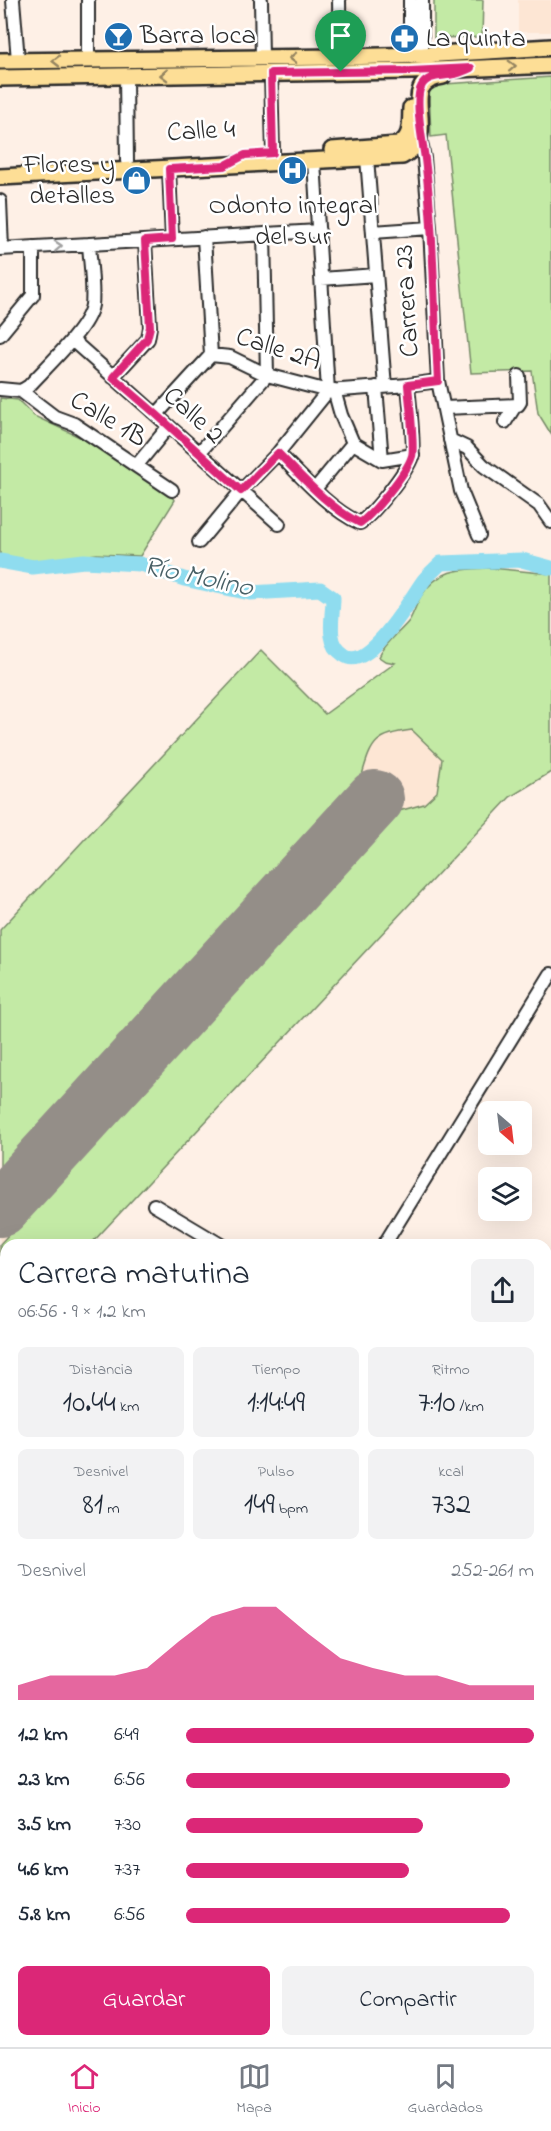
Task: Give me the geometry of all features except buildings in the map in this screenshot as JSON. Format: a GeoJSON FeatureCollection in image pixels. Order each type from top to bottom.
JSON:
{"type":"FeatureCollection","features":[{"type":"Feature","properties":{"kind":"main road"},"geometry":{"type":"LineString","coordinates":[[0,61],[340,57],[551,47]]}},
{"type":"Feature","properties":{"kind":"main road"},"geometry":{"type":"LineString","coordinates":[[414,55],[411,71],[410,128],[403,149],[414,148],[420,137]]}},
{"type":"Feature","properties":{"kind":"main road"},"geometry":{"type":"LineString","coordinates":[[191,75],[226,59]]}},
{"type":"Feature","properties":{"kind":"main road"},"geometry":{"type":"LineString","coordinates":[[0,78],[411,71],[551,64]]}},
{"type":"Feature","properties":{"kind":"main road","name":"Carrera 23"},"geometry":{"type":"LineString","coordinates":[[420,137],[419,93],[422,84],[429,79],[454,75],[471,68]]}},
{"type":"Feature","properties":{"kind":"main road","name":"Calle 4"},"geometry":{"type":"LineString","coordinates":[[0,168],[390,146],[403,149]]}},
{"type":"Feature","properties":{"kind":"main road","name":"Calle 4"},"geometry":{"type":"LineString","coordinates":[[0,177],[368,158],[403,149]]}},
{"type":"Feature","properties":{"kind":"main road"},"geometry":{"type":"LineString","coordinates":[[224,166],[245,155]]}},
{"type":"Feature","properties":{"kind":"street"},"geometry":{"type":"LineString","coordinates":[[88,0],[88,61]]}},
{"type":"Feature","properties":{"kind":"street"},"geometry":{"type":"LineString","coordinates":[[261,0],[262,58]]}},
{"type":"Feature","properties":{"kind":"street"},"geometry":{"type":"LineString","coordinates":[[339,0],[340,57]]}},
{"type":"Feature","properties":{"kind":"street"},"geometry":{"type":"LineString","coordinates":[[410,0],[410,41],[414,55],[422,47],[422,0]]}},
{"type":"Feature","properties":{"kind":"street"},"geometry":{"type":"LineString","coordinates":[[8,1],[18,60]]}},
{"type":"Feature","properties":{"kind":"street"},"geometry":{"type":"LineString","coordinates":[[271,73],[273,153]]}},
{"type":"Feature","properties":{"kind":"street"},"geometry":{"type":"LineString","coordinates":[[126,76],[127,161]]}},
{"type":"Feature","properties":{"kind":"street","name":"Carrera 23"},"geometry":{"type":"LineString","coordinates":[[420,137],[430,228],[438,381],[461,491],[478,535]]}},
{"type":"Feature","properties":{"kind":"street"},"geometry":{"type":"LineString","coordinates":[[403,149],[424,158]]}},
{"type":"Feature","properties":{"kind":"street"},"geometry":{"type":"LineString","coordinates":[[368,158],[376,274],[382,460]]}},
{"type":"Feature","properties":{"kind":"street"},"geometry":{"type":"LineString","coordinates":[[314,161],[331,390],[353,443],[382,460],[413,455]]}},
{"type":"Feature","properties":{"kind":"street"},"geometry":{"type":"LineString","coordinates":[[169,169],[172,239]]}},
{"type":"Feature","properties":{"kind":"street"},"geometry":{"type":"LineString","coordinates":[[0,201],[1,249],[319,231]]}},
{"type":"Feature","properties":{"kind":"street"},"geometry":{"type":"LineString","coordinates":[[373,232],[430,228]]}},
{"type":"Feature","properties":{"kind":"street"},"geometry":{"type":"LineString","coordinates":[[199,453],[267,375],[264,234]]}},
{"type":"Feature","properties":{"kind":"street"},"geometry":{"type":"LineString","coordinates":[[156,414],[211,355],[204,237]]}},
{"type":"Feature","properties":{"kind":"street"},"geometry":{"type":"LineString","coordinates":[[113,377],[147,339],[150,327],[145,241]]}},
{"type":"Feature","properties":{"kind":"street"},"geometry":{"type":"LineString","coordinates":[[0,389],[21,391],[29,386],[72,340],[90,313],[92,303],[89,244]]}},
{"type":"Feature","properties":{"kind":"street"},"geometry":{"type":"LineString","coordinates":[[0,335],[33,295],[33,247]]}},
{"type":"Feature","properties":{"kind":"street"},"geometry":{"type":"LineString","coordinates":[[321,279],[376,274]]}},
{"type":"Feature","properties":{"kind":"street","name":"Calle 2"},"geometry":{"type":"LineString","coordinates":[[72,340],[279,524]]}},
{"type":"Feature","properties":{"kind":"street","name":"Calle 2A"},"geometry":{"type":"LineString","coordinates":[[211,355],[230,357],[267,375],[331,390],[438,381]]}},
{"type":"Feature","properties":{"kind":"street"},"geometry":{"type":"LineString","coordinates":[[505,422],[520,402],[519,376]]}},
{"type":"Feature","properties":{"kind":"street"},"geometry":{"type":"LineString","coordinates":[[278,453],[315,489],[360,523],[368,517],[402,474],[413,455],[408,385]]}},
{"type":"Feature","properties":{"kind":"street"},"geometry":{"type":"LineString","coordinates":[[199,542],[331,390]]}},
{"type":"Feature","properties":{"kind":"street","name":"Calle 1B"},"geometry":{"type":"LineString","coordinates":[[21,391],[55,417],[74,424],[172,490]]}},
{"type":"Feature","properties":{"kind":"street"},"geometry":{"type":"LineString","coordinates":[[444,408],[515,406]]}},
{"type":"Feature","properties":{"kind":"street"},"geometry":{"type":"LineString","coordinates":[[137,465],[169,426]]}},
{"type":"Feature","properties":{"kind":"street"},"geometry":{"type":"LineString","coordinates":[[450,440],[467,447],[484,466],[539,505],[551,522]]}},
{"type":"Feature","properties":{"kind":"street"},"geometry":{"type":"LineString","coordinates":[[315,489],[353,443]]}},
{"type":"Feature","properties":{"kind":"street"},"geometry":{"type":"LineString","coordinates":[[388,1239],[551,974]]}},
{"type":"Feature","properties":{"kind":"street"},"geometry":{"type":"LineString","coordinates":[[154,1205],[211,1239]]}},
{"type":"Feature","properties":{"kind":"shaded area"},"geometry":{"type":"Polygon","coordinates":[[[518,0],[551,0],[551,32],[518,32],[518,0]]]}},
{"type":"Feature","properties":{"kind":"shaded area"},"geometry":{"type":"Polygon","coordinates":[[[261,650],[325,714],[396,662],[474,767],[12,1239],[0,1239],[0,930],[261,650]]]}},
{"type":"Feature","properties":{"kind":"green space"},"geometry":{"type":"Polygon","coordinates":[[[434,0],[483,0],[482,37],[434,38],[434,0]]]}},
{"type":"Feature","properties":{"kind":"green space"},"geometry":{"type":"Polygon","coordinates":[[[551,54],[551,59],[445,65],[444,61],[551,54]]]}},
{"type":"Feature","properties":{"kind":"green space"},"geometry":{"type":"Polygon","coordinates":[[[179,66],[178,69],[0,73],[0,69],[14,68],[179,66]]]}},
{"type":"Feature","properties":{"kind":"green space"},"geometry":{"type":"Polygon","coordinates":[[[551,77],[551,434],[538,413],[532,371],[471,373],[446,135],[431,137],[429,85],[551,77]]]}},
{"type":"Feature","properties":{"kind":"green space"},"geometry":{"type":"Polygon","coordinates":[[[0,398],[18,400],[34,416],[101,447],[175,500],[140,556],[97,554],[35,561],[0,555],[0,398]]]}},
{"type":"Feature","properties":{"kind":"green space"},"geometry":{"type":"Polygon","coordinates":[[[491,568],[551,574],[551,772],[510,797],[96,1239],[5,1239],[399,811],[424,804],[437,792],[442,759],[412,730],[390,734],[377,741],[369,754],[362,775],[0,1168],[0,930],[261,650],[325,714],[395,663],[379,657],[388,643],[409,621],[421,596],[435,580],[452,572],[491,568]]]}},
{"type":"Feature","properties":{"kind":"waterway","name":"Río Molino"},"geometry":{"type":"LineString","coordinates":[[0,561],[33,567],[84,561],[140,564],[184,579],[250,593],[320,589],[333,598],[331,632],[335,644],[344,655],[354,658],[365,653],[389,630],[424,580],[441,563],[522,560],[551,568]]}},
{"type":"Feature","properties":{"kind":"runway"},"geometry":{"type":"LineString","coordinates":[[0,1208],[375,799]]}},
{"type":"Feature","properties":{"kind":"place","name":"Barra loca"},"geometry":{"type":"Point","coordinates":[119,36]}},
{"type":"Feature","properties":{"kind":"place","name":"La quinta"},"geometry":{"type":"Point","coordinates":[405,39]}},
{"type":"Feature","properties":{"kind":"place","name":"Odonto integral del sur"},"geometry":{"type":"Point","coordinates":[293,171]}},
{"type":"Feature","properties":{"kind":"place","name":"Flores y detalles"},"geometry":{"type":"Point","coordinates":[136,181]}},
{"type":"Feature","properties":{"kind":"route"},"geometry":{"type":"LineString","coordinates":[[471,68],[454,75],[434,77],[422,84],[420,88],[420,137],[430,228],[438,381],[408,385],[413,455],[402,474],[368,517],[360,523],[315,489],[278,453],[241,491],[113,377],[147,339],[150,327],[145,241],[172,239],[169,169],[224,166],[245,155],[273,153],[271,73],[341,72],[471,68]]}}]}
